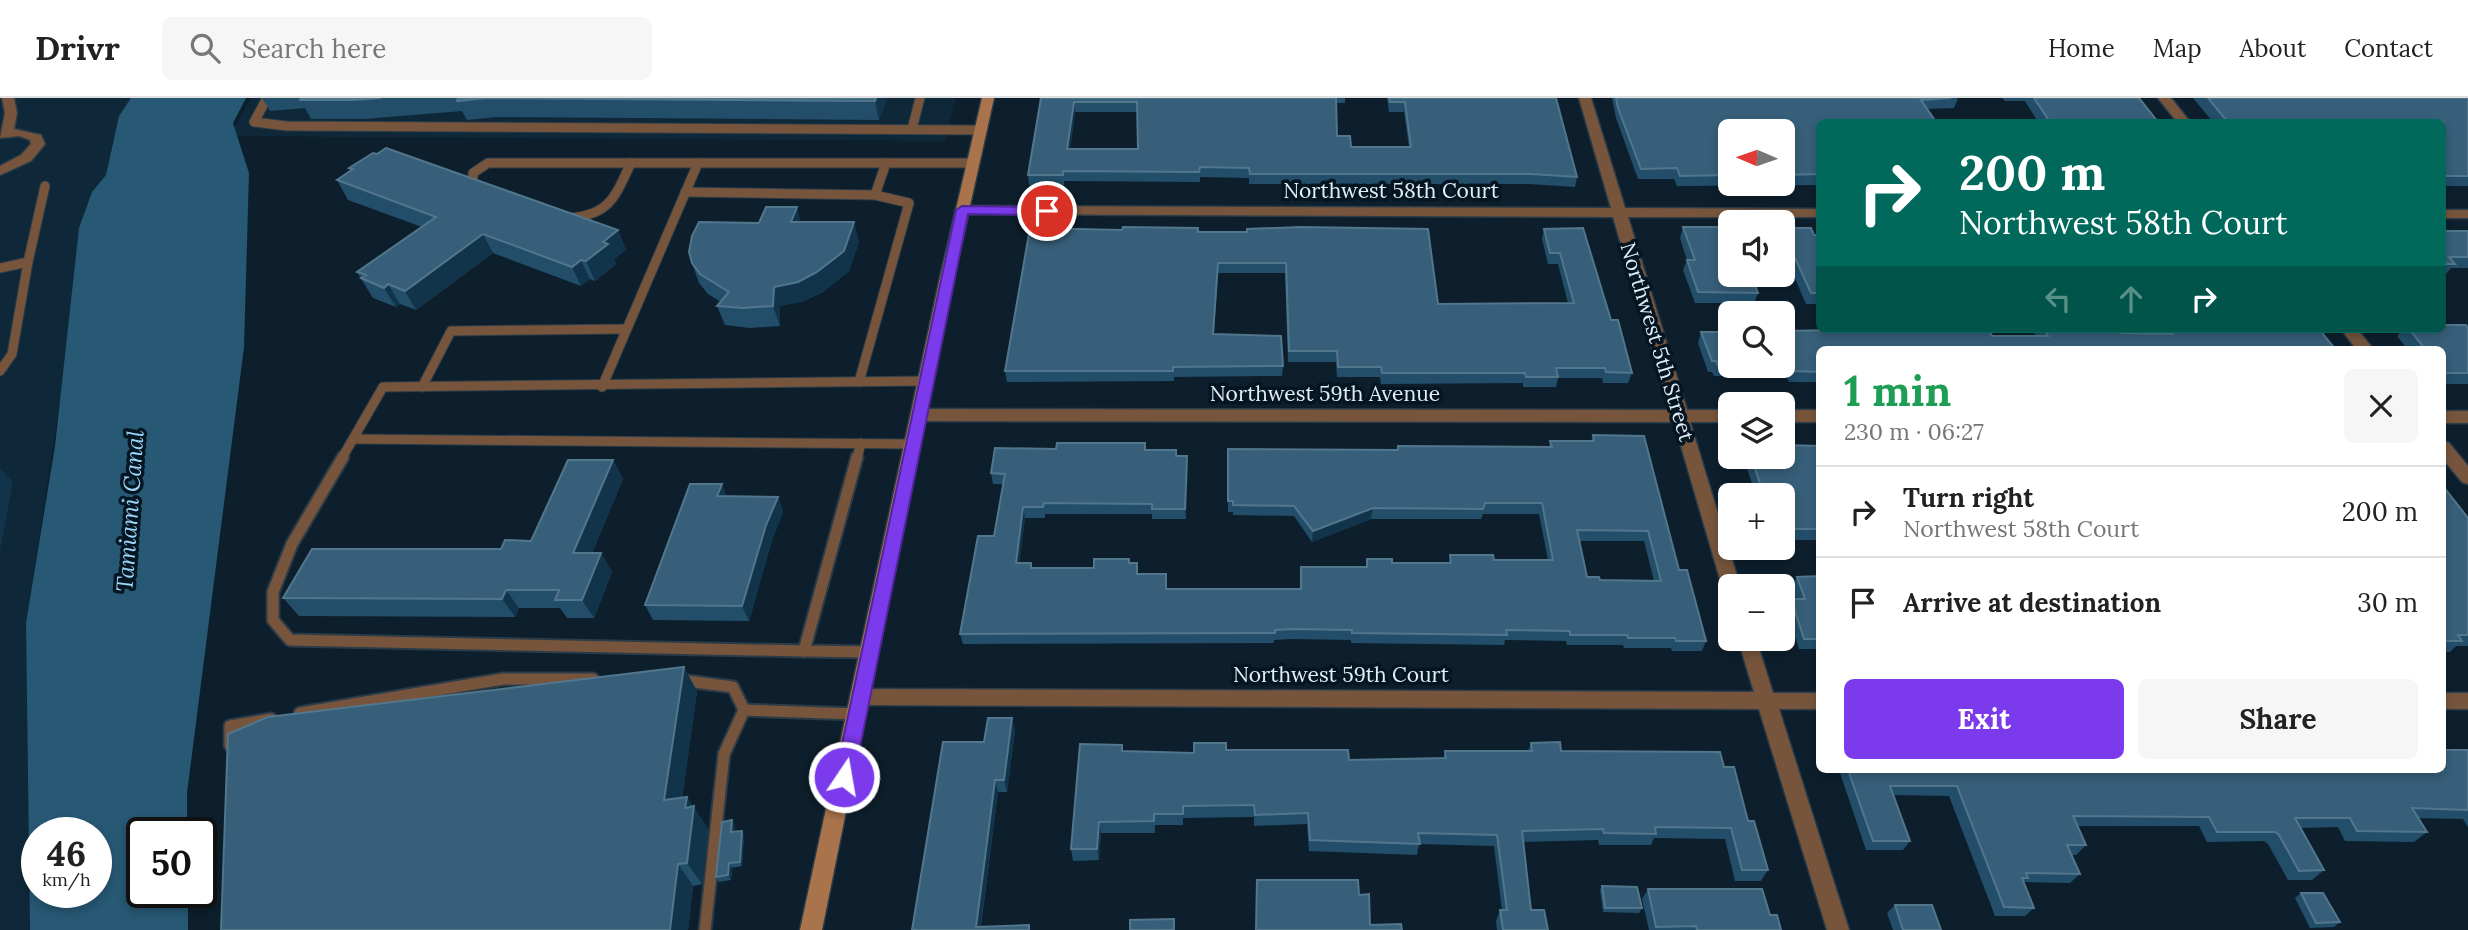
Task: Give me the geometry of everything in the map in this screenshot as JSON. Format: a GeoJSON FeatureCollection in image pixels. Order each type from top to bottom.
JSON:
{"type":"FeatureCollection","features":[{"type":"Feature","properties":{"kind":"main road"},"geometry":{"type":"LineString","coordinates":[[811,930],[962,210],[988,98]]}},
{"type":"Feature","properties":{"kind":"street"},"geometry":{"type":"LineString","coordinates":[[0,172],[26,158],[38,144],[36,138],[30,134],[4,133],[11,113],[8,98]]}},
{"type":"Feature","properties":{"kind":"street","name":"Northwest 5th Street"},"geometry":{"type":"LineString","coordinates":[[1585,98],[1727,574]]}},
{"type":"Feature","properties":{"kind":"street"},"geometry":{"type":"LineString","coordinates":[[2164,98],[2182,119]]}},
{"type":"Feature","properties":{"kind":"street","name":"Northwest 58th Court"},"geometry":{"type":"LineString","coordinates":[[962,210],[1816,213]]}},
{"type":"Feature","properties":{"kind":"street"},"geometry":{"type":"LineString","coordinates":[[2446,214],[2468,214]]}},
{"type":"Feature","properties":{"kind":"street","name":"Northwest 59th Avenue"},"geometry":{"type":"LineString","coordinates":[[920,415],[1718,416]]}},
{"type":"Feature","properties":{"kind":"street"},"geometry":{"type":"LineString","coordinates":[[1795,416],[1816,416]]}},
{"type":"Feature","properties":{"kind":"street"},"geometry":{"type":"LineString","coordinates":[[2446,417],[2468,417]]}},
{"type":"Feature","properties":{"kind":"street"},"geometry":{"type":"LineString","coordinates":[[2446,451],[2468,478]]}},
{"type":"Feature","properties":{"kind":"street"},"geometry":{"type":"LineString","coordinates":[[1751,651],[1838,930]]}},
{"type":"Feature","properties":{"kind":"street","name":"Northwest 59th Court"},"geometry":{"type":"LineString","coordinates":[[859,706],[1816,701]]}},
{"type":"Feature","properties":{"kind":"street"},"geometry":{"type":"LineString","coordinates":[[2446,701],[2468,701]]}},
{"type":"Feature","properties":{"kind":"lane"},"geometry":{"type":"LineString","coordinates":[[267,98],[254,122],[286,127],[980,130]]}},
{"type":"Feature","properties":{"kind":"lane"},"geometry":{"type":"LineString","coordinates":[[912,129],[920,98]]}},
{"type":"Feature","properties":{"kind":"lane"},"geometry":{"type":"LineString","coordinates":[[485,188],[473,184],[473,173],[488,163],[973,163]]}},
{"type":"Feature","properties":{"kind":"lane"},"geometry":{"type":"LineString","coordinates":[[557,214],[569,218],[590,217],[609,207],[631,163]]}},
{"type":"Feature","properties":{"kind":"lane"},"geometry":{"type":"LineString","coordinates":[[602,387],[698,163]]}},
{"type":"Feature","properties":{"kind":"lane"},"geometry":{"type":"LineString","coordinates":[[876,195],[886,163]]}},
{"type":"Feature","properties":{"kind":"lane"},"geometry":{"type":"LineString","coordinates":[[0,371],[12,354],[45,186]]}},
{"type":"Feature","properties":{"kind":"lane"},"geometry":{"type":"LineString","coordinates":[[685,192],[876,195],[909,203],[859,382]]}},
{"type":"Feature","properties":{"kind":"lane"},"geometry":{"type":"LineString","coordinates":[[0,268],[28,262]]}},
{"type":"Feature","properties":{"kind":"lane"},"geometry":{"type":"LineString","coordinates":[[422,387],[451,331],[626,329]]}},
{"type":"Feature","properties":{"kind":"lane"},"geometry":{"type":"LineString","coordinates":[[870,652],[290,640],[273,620],[274,592],[292,544],[383,387],[927,382]]}},
{"type":"Feature","properties":{"kind":"lane"},"geometry":{"type":"LineString","coordinates":[[354,439],[914,444]]}},
{"type":"Feature","properties":{"kind":"lane"},"geometry":{"type":"LineString","coordinates":[[804,651],[860,443]]}},
{"type":"Feature","properties":{"kind":"lane"},"geometry":{"type":"LineString","coordinates":[[230,753],[230,726],[503,679],[607,679]]}},
{"type":"Feature","properties":{"kind":"lane"},"geometry":{"type":"LineString","coordinates":[[672,680],[733,687],[744,710]]}},
{"type":"Feature","properties":{"kind":"lane"},"geometry":{"type":"LineString","coordinates":[[744,710],[859,706]]}},
{"type":"Feature","properties":{"kind":"lane"},"geometry":{"type":"LineString","coordinates":[[705,930],[724,754],[744,710]]}},
{"type":"Feature","properties":{"kind":"shaded area"},"geometry":{"type":"Polygon","coordinates":[[[0,98],[131,98],[119,116],[106,175],[92,192],[26,623],[29,817],[21,817],[21,908],[30,908],[30,930],[0,930],[0,98]]]}},
{"type":"Feature","properties":{"kind":"shaded area"},"geometry":{"type":"Polygon","coordinates":[[[251,98],[956,98],[945,141],[230,136],[251,98]]]}},
{"type":"Feature","properties":{"kind":"water","name":"Tamiami Canal"},"geometry":{"type":"Polygon","coordinates":[[[131,98],[246,98],[233,123],[249,173],[244,347],[187,793],[187,817],[126,817],[126,908],[188,908],[188,930],[30,930],[30,908],[112,908],[112,817],[29,817],[26,623],[55,446],[79,228],[92,192],[106,175],[119,116],[131,98]]]}},
{"type":"Feature","properties":{"kind":"building"},"geometry":{"type":"Polygon","coordinates":[[[301,98],[381,98],[300,100],[301,98]]]}},
{"type":"Feature","properties":{"kind":"building"},"geometry":{"type":"Polygon","coordinates":[[[458,98],[487,98],[457,101],[458,98]]]}},
{"type":"Feature","properties":{"kind":"building"},"geometry":{"type":"Polygon","coordinates":[[[487,98],[876,98],[875,101],[487,98]]]}},
{"type":"Feature","properties":{"kind":"building"},"geometry":{"type":"Polygon","coordinates":[[[1041,98],[1336,98],[1337,136],[1350,136],[1351,147],[1411,147],[1405,102],[1390,102],[1389,98],[1556,98],[1577,177],[1531,174],[1250,174],[1249,168],[1200,167],[1199,172],[1063,171],[1063,175],[1028,175],[1041,98]],[[1074,102],[1067,149],[1138,149],[1137,102],[1074,102]]]}},
{"type":"Feature","properties":{"kind":"building"},"geometry":{"type":"Polygon","coordinates":[[[1616,98],[1951,98],[1921,100],[1934,119],[1816,119],[1816,174],[1796,175],[1796,119],[1718,119],[1718,175],[1680,176],[1677,168],[1641,169],[1616,98]]]}},
{"type":"Feature","properties":{"kind":"building"},"geometry":{"type":"Polygon","coordinates":[[[2034,98],[2139,98],[2156,119],[2048,119],[2034,98]]]}},
{"type":"Feature","properties":{"kind":"building"},"geometry":{"type":"Polygon","coordinates":[[[2208,98],[2468,98],[2468,176],[2446,176],[2446,119],[2225,119],[2208,98]]]}},
{"type":"Feature","properties":{"kind":"building"},"geometry":{"type":"Polygon","coordinates":[[[386,148],[618,230],[603,242],[608,244],[586,261],[581,260],[572,267],[483,234],[405,291],[388,284],[384,288],[361,278],[366,275],[357,272],[436,217],[337,180],[353,169],[349,168],[386,148]]]}},
{"type":"Feature","properties":{"kind":"building"},"geometry":{"type":"Polygon","coordinates":[[[766,207],[797,207],[791,222],[854,222],[844,251],[817,272],[798,282],[774,287],[773,306],[717,306],[729,292],[700,274],[692,263],[689,252],[692,236],[699,222],[759,223],[766,207]]]}},
{"type":"Feature","properties":{"kind":"building"},"geometry":{"type":"Polygon","coordinates":[[[1123,227],[1198,228],[1198,232],[1247,232],[1247,229],[1301,227],[1428,229],[1438,304],[1574,303],[1560,253],[1550,253],[1544,229],[1583,228],[1611,320],[1618,320],[1632,373],[1606,372],[1605,368],[1556,368],[1558,377],[1526,377],[1525,373],[1382,373],[1381,367],[1338,367],[1337,351],[1289,351],[1286,263],[1218,263],[1213,334],[1281,336],[1283,366],[1173,367],[1173,371],[1005,371],[1030,228],[1122,230],[1123,227]]]}},
{"type":"Feature","properties":{"kind":"building"},"geometry":{"type":"Polygon","coordinates":[[[1683,227],[1718,227],[1718,287],[1756,287],[1758,293],[1698,292],[1687,260],[1695,260],[1683,227]]]}},
{"type":"Feature","properties":{"kind":"building"},"geometry":{"type":"Polygon","coordinates":[[[1795,228],[1811,228],[1816,235],[1816,293],[1811,293],[1795,258],[1795,228]]]}},
{"type":"Feature","properties":{"kind":"building"},"geometry":{"type":"Polygon","coordinates":[[[2446,231],[2468,231],[2468,257],[2449,257],[2455,264],[2446,264],[2446,231]]]}},
{"type":"Feature","properties":{"kind":"building"},"geometry":{"type":"Polygon","coordinates":[[[2446,325],[2466,325],[2468,373],[2446,373],[2446,346],[2423,346],[2412,333],[2446,333],[2446,325]]]}},
{"type":"Feature","properties":{"kind":"building"},"geometry":{"type":"Polygon","coordinates":[[[1795,331],[1991,333],[1992,336],[2048,336],[2046,333],[2322,333],[2333,346],[1816,346],[1816,372],[1795,371],[1795,331]]]}},
{"type":"Feature","properties":{"kind":"building"},"geometry":{"type":"Polygon","coordinates":[[[1701,332],[1718,332],[1718,365],[1716,361],[1712,361],[1701,332]]]}},
{"type":"Feature","properties":{"kind":"building"},"geometry":{"type":"Polygon","coordinates":[[[1593,435],[1644,436],[1679,570],[1687,570],[1706,641],[1628,638],[1627,635],[1570,635],[1570,631],[1506,630],[1507,635],[1352,633],[1352,630],[1292,629],[1275,630],[1275,633],[960,634],[978,536],[994,536],[1005,474],[991,473],[995,448],[1056,449],[1057,443],[1145,443],[1145,450],[1176,450],[1176,456],[1187,456],[1185,509],[1152,509],[1152,504],[1044,503],[1043,507],[1023,507],[1016,563],[1031,563],[1031,568],[1094,568],[1094,559],[1129,559],[1129,563],[1137,563],[1137,574],[1166,574],[1166,589],[1301,589],[1301,567],[1367,567],[1367,559],[1392,559],[1392,563],[1451,563],[1450,555],[1493,555],[1494,560],[1553,560],[1542,503],[1485,503],[1483,509],[1373,508],[1313,531],[1294,506],[1233,505],[1233,501],[1228,501],[1228,449],[1552,447],[1550,441],[1594,441],[1593,435]],[[1577,530],[1587,577],[1599,577],[1600,580],[1661,581],[1648,531],[1577,530]]]}},
{"type":"Feature","properties":{"kind":"building"},"geometry":{"type":"Polygon","coordinates":[[[1795,445],[1816,446],[1816,529],[1795,529],[1795,483],[1760,483],[1755,469],[1795,469],[1795,445]]]}},
{"type":"Feature","properties":{"kind":"building"},"geometry":{"type":"Polygon","coordinates":[[[568,460],[613,460],[573,553],[601,553],[582,600],[555,600],[559,590],[506,590],[502,599],[283,598],[312,549],[501,549],[505,540],[531,541],[568,460]]]}},
{"type":"Feature","properties":{"kind":"building"},"geometry":{"type":"Polygon","coordinates":[[[690,484],[722,484],[717,496],[778,497],[766,525],[742,606],[645,605],[690,484]]]}},
{"type":"Feature","properties":{"kind":"building"},"geometry":{"type":"Polygon","coordinates":[[[2446,490],[2468,518],[2468,635],[2458,635],[2462,641],[2446,641],[2446,490]]]}},
{"type":"Feature","properties":{"kind":"building"},"geometry":{"type":"Polygon","coordinates":[[[1816,576],[1816,639],[1804,639],[1795,611],[1795,599],[1805,599],[1797,577],[1816,576]]]}},
{"type":"Feature","properties":{"kind":"building"},"geometry":{"type":"Polygon","coordinates":[[[684,667],[664,800],[687,797],[685,808],[694,806],[687,863],[678,864],[670,930],[221,930],[228,734],[268,717],[684,667]]]}},
{"type":"Feature","properties":{"kind":"building"},"geometry":{"type":"Polygon","coordinates":[[[988,718],[1012,718],[1004,780],[995,780],[976,927],[1029,925],[1029,930],[912,930],[943,742],[984,742],[988,718]]]}},
{"type":"Feature","properties":{"kind":"building"},"geometry":{"type":"Polygon","coordinates":[[[1560,742],[1561,751],[1720,752],[1724,767],[1734,767],[1748,821],[1754,821],[1768,870],[1742,870],[1731,828],[1655,827],[1656,834],[1604,833],[1603,829],[1522,831],[1531,910],[1544,910],[1548,930],[1503,930],[1500,910],[1507,910],[1497,835],[1418,833],[1420,844],[1310,840],[1308,813],[1255,815],[1254,805],[1183,806],[1183,814],[1154,814],[1154,821],[1099,822],[1097,849],[1071,849],[1080,744],[1122,745],[1122,751],[1194,753],[1194,743],[1226,743],[1226,750],[1348,750],[1349,760],[1446,758],[1445,751],[1532,751],[1531,743],[1560,742]]]}},
{"type":"Feature","properties":{"kind":"building"},"geometry":{"type":"Polygon","coordinates":[[[2446,750],[2468,750],[2468,810],[2412,808],[2427,832],[2357,831],[2350,818],[2295,818],[2324,870],[2299,871],[2275,832],[2217,832],[2209,817],[2073,816],[2086,845],[2067,845],[2080,874],[2026,873],[2028,878],[2022,878],[2034,908],[2004,907],[1957,786],[1890,786],[1910,841],[1873,841],[1849,773],[2446,773],[2446,750]]]}},
{"type":"Feature","properties":{"kind":"building"},"geometry":{"type":"Polygon","coordinates":[[[732,820],[731,832],[742,831],[740,862],[729,863],[728,875],[716,877],[722,822],[732,820]]]}},
{"type":"Feature","properties":{"kind":"building"},"geometry":{"type":"Polygon","coordinates":[[[1257,880],[1358,880],[1359,895],[1369,894],[1370,925],[1401,924],[1402,930],[1256,930],[1257,880]]]}},
{"type":"Feature","properties":{"kind":"building"},"geometry":{"type":"Polygon","coordinates":[[[1602,886],[1637,887],[1642,908],[1605,908],[1602,886]]]}},
{"type":"Feature","properties":{"kind":"building"},"geometry":{"type":"Polygon","coordinates":[[[1648,889],[1762,889],[1770,915],[1777,915],[1781,930],[1656,927],[1648,889]]]}},
{"type":"Feature","properties":{"kind":"building"},"geometry":{"type":"Polygon","coordinates":[[[2301,893],[2323,893],[2340,922],[2316,923],[2301,893]]]}},
{"type":"Feature","properties":{"kind":"building"},"geometry":{"type":"Polygon","coordinates":[[[1895,905],[1932,905],[1941,930],[1903,930],[1895,905]]]}},
{"type":"Feature","properties":{"kind":"building"},"geometry":{"type":"Polygon","coordinates":[[[1174,919],[1174,930],[1130,930],[1130,920],[1174,919]]]}},
{"type":"Feature","properties":{"kind":"route"},"geometry":{"type":"LineString","coordinates":[[844,777],[962,210],[1047,211]]}}]}
